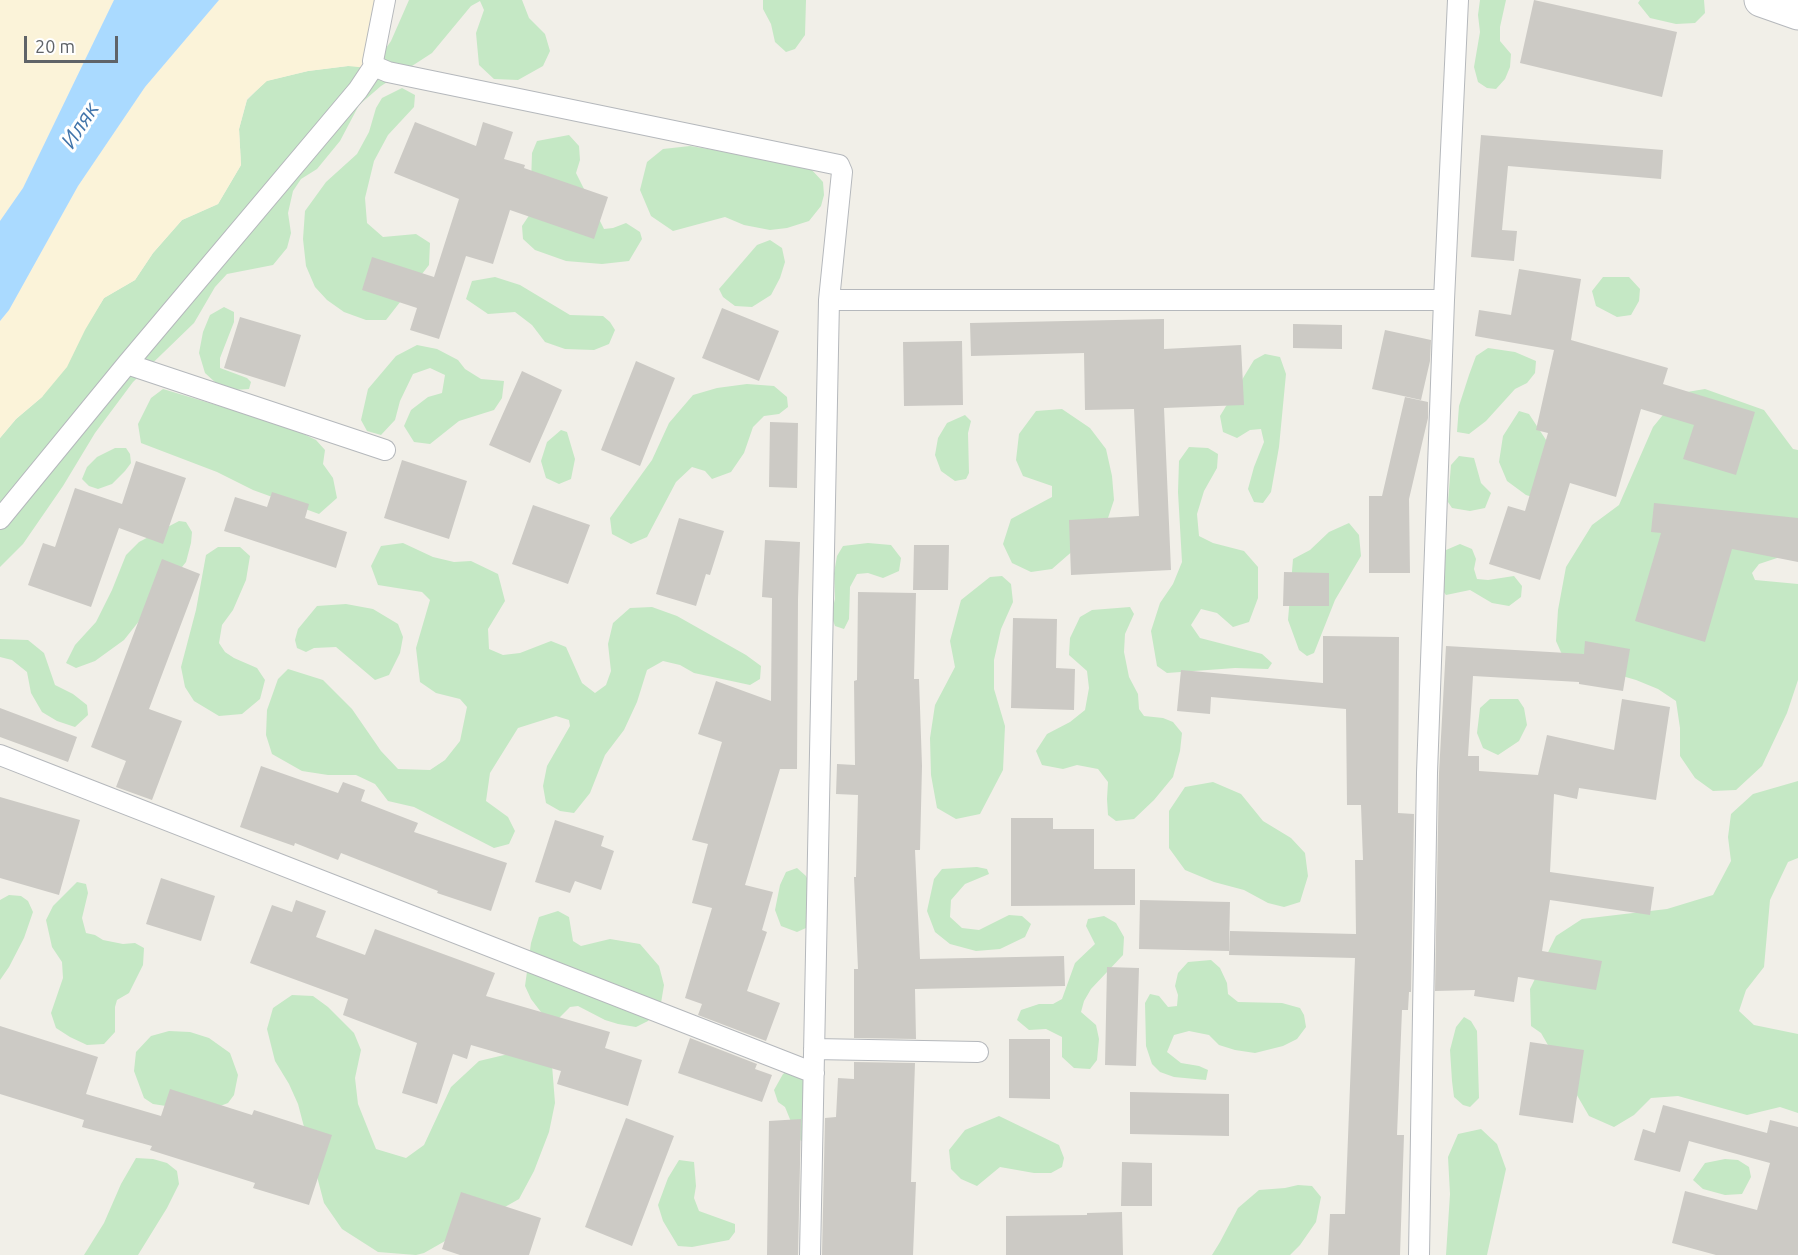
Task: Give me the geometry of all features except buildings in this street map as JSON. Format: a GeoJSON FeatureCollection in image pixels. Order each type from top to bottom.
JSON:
{"type":"FeatureCollection","features":[{"type":"Feature","properties":{"kind":"street"},"geometry":{"type":"LineString","coordinates":[[1761,0],[1798,13]]}},
{"type":"Feature","properties":{"kind":"lane"},"geometry":{"type":"LineString","coordinates":[[0,519],[127,364],[358,90],[374,66],[374,54],[385,0]]}},
{"type":"Feature","properties":{"kind":"lane"},"geometry":{"type":"LineString","coordinates":[[1419,1255],[1427,773],[1444,300],[1458,0]]}},
{"type":"Feature","properties":{"kind":"lane"},"geometry":{"type":"LineString","coordinates":[[374,66],[388,72],[837,163],[841,166],[829,300],[810,1255]]}},
{"type":"Feature","properties":{"kind":"lane"},"geometry":{"type":"LineString","coordinates":[[829,300],[1444,300]]}},
{"type":"Feature","properties":{"kind":"lane"},"geometry":{"type":"LineString","coordinates":[[127,364],[385,450]]}},
{"type":"Feature","properties":{"kind":"lane"},"geometry":{"type":"LineString","coordinates":[[0,755],[814,1073]]}},
{"type":"Feature","properties":{"kind":"lane"},"geometry":{"type":"LineString","coordinates":[[814,1049],[978,1052]]}},
{"type":"Feature","properties":{"kind":"green space"},"geometry":{"type":"Polygon","coordinates":[[[409,0],[522,0],[529,18],[545,34],[550,51],[543,66],[518,80],[494,79],[479,65],[476,33],[484,10],[480,1],[471,6],[432,53],[381,86],[359,105],[340,141],[317,169],[301,179],[293,191],[288,213],[291,233],[287,248],[273,265],[227,274],[215,287],[194,323],[133,382],[95,433],[63,486],[23,544],[0,567],[0,438],[16,419],[42,397],[104,298],[135,280],[153,253],[182,220],[218,204],[241,165],[239,129],[247,100],[266,81],[308,71],[348,66],[382,54],[391,41],[409,0]]]}},
{"type":"Feature","properties":{"kind":"green space"},"geometry":{"type":"Polygon","coordinates":[[[763,0],[806,0],[805,35],[795,49],[786,52],[775,42],[771,24],[763,9],[763,0]]]}},
{"type":"Feature","properties":{"kind":"green space"},"geometry":{"type":"Polygon","coordinates":[[[1480,0],[1506,0],[1500,27],[1500,41],[1511,54],[1510,67],[1505,79],[1496,89],[1487,88],[1478,82],[1474,67],[1480,32],[1478,15],[1480,0]]]}},
{"type":"Feature","properties":{"kind":"green space"},"geometry":{"type":"Polygon","coordinates":[[[1640,0],[1704,0],[1705,13],[1695,23],[1676,24],[1650,18],[1638,3],[1640,0]]]}},
{"type":"Feature","properties":{"kind":"green space"},"geometry":{"type":"Polygon","coordinates":[[[402,88],[415,95],[414,107],[388,135],[374,161],[365,198],[367,223],[383,237],[416,234],[430,243],[429,265],[386,320],[366,320],[344,312],[327,300],[315,287],[306,266],[303,239],[305,211],[326,182],[357,154],[369,132],[376,108],[382,98],[402,88]]]}},
{"type":"Feature","properties":{"kind":"green space"},"geometry":{"type":"Polygon","coordinates":[[[569,135],[579,146],[580,160],[576,173],[604,229],[626,223],[640,232],[642,239],[629,261],[602,264],[566,261],[535,250],[523,239],[522,226],[530,214],[532,153],[537,141],[569,135]]]}},
{"type":"Feature","properties":{"kind":"green space"},"geometry":{"type":"Polygon","coordinates":[[[690,146],[763,158],[811,169],[823,182],[824,195],[821,206],[809,221],[787,228],[770,230],[744,225],[725,217],[673,231],[651,216],[640,190],[647,162],[663,149],[690,146]]]}},
{"type":"Feature","properties":{"kind":"green space"},"geometry":{"type":"Polygon","coordinates":[[[770,240],[782,248],[785,262],[771,295],[752,307],[735,306],[723,297],[719,289],[757,245],[770,240]]]}},
{"type":"Feature","properties":{"kind":"green space"},"geometry":{"type":"Polygon","coordinates":[[[495,277],[520,285],[570,315],[603,316],[615,330],[609,344],[594,350],[565,349],[545,342],[532,325],[515,312],[488,314],[466,299],[472,281],[495,277]]]}},
{"type":"Feature","properties":{"kind":"green space"},"geometry":{"type":"Polygon","coordinates":[[[1603,277],[1629,277],[1640,289],[1639,301],[1631,315],[1617,317],[1596,306],[1592,291],[1603,277]]]}},
{"type":"Feature","properties":{"kind":"green space"},"geometry":{"type":"Polygon","coordinates":[[[224,307],[234,312],[234,322],[220,358],[220,368],[247,378],[251,382],[249,389],[234,390],[216,383],[205,373],[199,353],[203,332],[210,315],[224,307]]]}},
{"type":"Feature","properties":{"kind":"green space"},"geometry":{"type":"Polygon","coordinates":[[[417,345],[437,349],[458,360],[465,369],[481,379],[504,381],[502,398],[494,410],[459,421],[430,444],[414,442],[404,426],[411,410],[428,397],[442,393],[445,375],[430,368],[413,374],[400,401],[395,420],[381,435],[367,431],[361,420],[368,389],[396,356],[417,345]]]}},
{"type":"Feature","properties":{"kind":"green space"},"geometry":{"type":"Polygon","coordinates":[[[1488,348],[1515,352],[1536,361],[1535,373],[1527,383],[1515,389],[1486,421],[1469,434],[1457,432],[1459,406],[1476,356],[1488,348]]]}},
{"type":"Feature","properties":{"kind":"green space"},"geometry":{"type":"Polygon","coordinates":[[[1265,354],[1280,357],[1286,374],[1279,447],[1271,492],[1263,503],[1254,502],[1248,489],[1264,442],[1261,429],[1250,430],[1237,438],[1223,432],[1220,416],[1254,360],[1265,354]]]}},
{"type":"Feature","properties":{"kind":"green space"},"geometry":{"type":"Polygon","coordinates":[[[747,384],[774,386],[787,397],[788,407],[779,414],[764,416],[753,427],[744,453],[731,472],[712,479],[705,471],[692,467],[676,482],[647,537],[631,544],[612,534],[610,518],[652,460],[669,423],[693,395],[717,388],[747,384]]]}},
{"type":"Feature","properties":{"kind":"green space"},"geometry":{"type":"Polygon","coordinates":[[[163,389],[289,427],[316,440],[325,450],[323,464],[333,478],[337,498],[319,514],[253,490],[217,472],[141,443],[138,424],[151,398],[163,389]]]}},
{"type":"Feature","properties":{"kind":"green space"},"geometry":{"type":"Polygon","coordinates":[[[1705,389],[1764,410],[1793,449],[1798,450],[1798,551],[1759,564],[1752,573],[1755,580],[1798,584],[1798,680],[1787,713],[1762,766],[1736,790],[1713,791],[1695,778],[1680,756],[1680,728],[1676,701],[1658,689],[1636,680],[1564,659],[1556,641],[1558,610],[1566,567],[1592,525],[1619,505],[1653,427],[1681,393],[1705,389]]]}},
{"type":"Feature","properties":{"kind":"green space"},"geometry":{"type":"Polygon","coordinates":[[[1062,409],[1090,428],[1106,449],[1114,500],[1107,521],[1052,569],[1031,572],[1012,563],[1003,544],[1011,519],[1052,497],[1052,486],[1023,476],[1016,460],[1019,434],[1036,411],[1062,409]]]}},
{"type":"Feature","properties":{"kind":"green space"},"geometry":{"type":"Polygon","coordinates":[[[1519,411],[1529,414],[1548,443],[1539,499],[1526,495],[1507,481],[1499,462],[1503,436],[1519,411]]]}},
{"type":"Feature","properties":{"kind":"green space"},"geometry":{"type":"Polygon","coordinates":[[[965,415],[971,421],[968,433],[969,473],[966,479],[955,481],[941,471],[935,455],[938,438],[947,423],[965,415]]]}},
{"type":"Feature","properties":{"kind":"green space"},"geometry":{"type":"Polygon","coordinates":[[[561,430],[567,432],[575,459],[571,479],[559,484],[546,478],[541,461],[547,442],[561,430]]]}},
{"type":"Feature","properties":{"kind":"green space"},"geometry":{"type":"Polygon","coordinates":[[[1189,447],[1208,448],[1218,454],[1217,468],[1204,491],[1197,514],[1199,536],[1213,543],[1244,551],[1258,567],[1258,598],[1249,622],[1233,627],[1217,613],[1201,609],[1191,625],[1200,638],[1262,654],[1272,663],[1268,669],[1235,668],[1167,673],[1157,666],[1151,631],[1160,603],[1173,584],[1182,562],[1178,492],[1179,461],[1189,447]]]}},
{"type":"Feature","properties":{"kind":"green space"},"geometry":{"type":"Polygon","coordinates":[[[115,448],[126,448],[130,454],[131,463],[112,484],[98,489],[89,486],[82,479],[87,467],[97,457],[115,448]]]}},
{"type":"Feature","properties":{"kind":"green space"},"geometry":{"type":"Polygon","coordinates":[[[1459,456],[1474,458],[1481,483],[1491,493],[1485,508],[1470,511],[1452,508],[1448,502],[1451,465],[1459,456]]]}},
{"type":"Feature","properties":{"kind":"green space"},"geometry":{"type":"Polygon","coordinates":[[[179,521],[186,522],[192,532],[186,562],[124,640],[95,661],[76,668],[66,663],[75,645],[96,622],[126,555],[139,542],[179,521]]]}},
{"type":"Feature","properties":{"kind":"green space"},"geometry":{"type":"Polygon","coordinates":[[[1349,523],[1359,535],[1361,556],[1335,600],[1314,653],[1307,656],[1299,650],[1288,620],[1293,559],[1310,550],[1329,532],[1349,523]]]}},
{"type":"Feature","properties":{"kind":"green space"},"geometry":{"type":"Polygon","coordinates":[[[403,543],[433,557],[454,562],[471,561],[498,574],[505,601],[488,629],[489,649],[503,655],[520,653],[551,641],[566,647],[582,683],[595,693],[606,685],[611,671],[608,644],[613,623],[630,608],[652,607],[677,616],[761,666],[760,679],[750,685],[694,673],[680,665],[663,661],[647,670],[637,702],[624,730],[605,755],[590,793],[574,813],[560,811],[546,803],[543,786],[547,766],[570,726],[569,720],[556,716],[518,728],[490,773],[486,801],[508,817],[515,831],[509,844],[494,848],[414,807],[388,801],[375,784],[356,775],[328,775],[302,771],[272,754],[266,735],[267,710],[278,679],[288,669],[323,680],[352,709],[381,751],[398,769],[430,770],[445,760],[460,741],[467,707],[460,699],[436,693],[420,682],[416,648],[430,600],[422,592],[378,585],[371,566],[381,546],[403,543]]]}},
{"type":"Feature","properties":{"kind":"green space"},"geometry":{"type":"Polygon","coordinates":[[[868,543],[891,545],[901,558],[899,571],[883,578],[868,573],[857,574],[850,587],[849,619],[844,629],[835,626],[831,615],[835,599],[834,573],[837,556],[843,546],[868,543]]]}},
{"type":"Feature","properties":{"kind":"green space"},"geometry":{"type":"Polygon","coordinates":[[[1460,544],[1472,549],[1476,559],[1474,569],[1477,579],[1488,580],[1514,576],[1522,586],[1521,597],[1509,606],[1492,603],[1470,590],[1446,595],[1439,586],[1440,567],[1446,550],[1460,544]]]}},
{"type":"Feature","properties":{"kind":"green space"},"geometry":{"type":"Polygon","coordinates":[[[218,547],[240,547],[250,556],[246,580],[233,610],[222,625],[219,643],[225,652],[234,658],[257,668],[265,680],[260,699],[242,714],[219,716],[194,701],[185,687],[181,667],[196,610],[206,555],[218,547]]]}},
{"type":"Feature","properties":{"kind":"green space"},"geometry":{"type":"Polygon","coordinates":[[[1002,576],[1011,584],[1013,602],[1001,629],[994,660],[994,689],[1005,726],[1003,770],[980,814],[956,819],[937,808],[931,775],[930,738],[935,705],[955,667],[950,641],[961,600],[990,577],[1002,576]]]}},
{"type":"Feature","properties":{"kind":"green space"},"geometry":{"type":"Polygon","coordinates":[[[346,604],[373,609],[398,624],[403,637],[400,653],[389,675],[375,680],[336,647],[314,648],[306,652],[297,648],[295,640],[298,629],[317,606],[346,604]]]}},
{"type":"Feature","properties":{"kind":"green space"},"geometry":{"type":"Polygon","coordinates":[[[1130,607],[1134,614],[1125,634],[1124,652],[1129,677],[1138,694],[1139,709],[1144,716],[1163,718],[1173,722],[1182,733],[1173,777],[1134,819],[1116,821],[1108,815],[1108,782],[1098,769],[1077,765],[1063,769],[1042,765],[1036,751],[1047,734],[1070,722],[1085,710],[1089,688],[1087,671],[1069,655],[1070,638],[1080,617],[1092,610],[1130,607]]]}},
{"type":"Feature","properties":{"kind":"green space"},"geometry":{"type":"Polygon","coordinates":[[[0,639],[28,640],[44,653],[55,685],[73,694],[87,705],[88,715],[75,727],[57,721],[42,712],[31,693],[27,672],[12,660],[0,657],[0,639]]]}},
{"type":"Feature","properties":{"kind":"green space"},"geometry":{"type":"Polygon","coordinates":[[[1490,699],[1518,699],[1524,708],[1527,725],[1519,741],[1498,755],[1483,748],[1477,733],[1480,708],[1490,699]]]}},
{"type":"Feature","properties":{"kind":"green space"},"geometry":{"type":"Polygon","coordinates":[[[1798,781],[1798,858],[1788,862],[1770,900],[1764,967],[1746,990],[1739,1011],[1754,1025],[1798,1034],[1798,1113],[1780,1107],[1747,1115],[1678,1096],[1651,1098],[1634,1115],[1614,1127],[1589,1116],[1541,1033],[1531,1026],[1530,989],[1556,936],[1582,919],[1667,909],[1713,895],[1731,861],[1728,837],[1731,814],[1753,794],[1798,781]]]}},
{"type":"Feature","properties":{"kind":"green space"},"geometry":{"type":"Polygon","coordinates":[[[1213,782],[1241,794],[1263,821],[1291,838],[1305,853],[1308,876],[1300,902],[1284,907],[1268,903],[1244,890],[1214,882],[1185,870],[1169,848],[1169,811],[1185,787],[1213,782]]]}},
{"type":"Feature","properties":{"kind":"green space"},"geometry":{"type":"Polygon","coordinates":[[[977,867],[987,869],[989,874],[965,884],[951,900],[950,917],[962,928],[979,930],[1009,915],[1022,916],[1031,924],[1025,937],[1000,949],[976,951],[950,944],[935,932],[927,911],[934,879],[942,869],[977,867]]]}},
{"type":"Feature","properties":{"kind":"green space"},"geometry":{"type":"Polygon","coordinates":[[[797,868],[806,876],[809,883],[810,906],[806,928],[797,932],[781,926],[775,910],[780,885],[786,872],[797,868]]]}},
{"type":"Feature","properties":{"kind":"green space"},"geometry":{"type":"Polygon","coordinates":[[[77,882],[86,884],[88,893],[82,918],[86,933],[103,940],[123,944],[135,943],[144,948],[143,965],[129,993],[117,1000],[115,1032],[104,1044],[87,1045],[70,1037],[56,1028],[51,1013],[63,978],[62,962],[52,947],[46,920],[53,906],[77,882]]]}},
{"type":"Feature","properties":{"kind":"green space"},"geometry":{"type":"Polygon","coordinates":[[[9,895],[21,896],[28,901],[33,912],[24,938],[0,980],[0,900],[9,895]]]}},
{"type":"Feature","properties":{"kind":"green space"},"geometry":{"type":"Polygon","coordinates":[[[558,911],[569,917],[573,941],[581,946],[610,939],[640,944],[659,966],[664,985],[661,1003],[648,1021],[636,1027],[618,1024],[578,1006],[570,1007],[559,1018],[544,1016],[531,999],[525,986],[531,943],[539,917],[558,911]]]}},
{"type":"Feature","properties":{"kind":"green space"},"geometry":{"type":"Polygon","coordinates":[[[1104,916],[1116,923],[1124,937],[1123,955],[1091,989],[1081,1012],[1096,1025],[1099,1039],[1097,1060],[1090,1069],[1074,1068],[1062,1057],[1062,1037],[1046,1029],[1029,1030],[1017,1020],[1021,1010],[1039,1004],[1053,1004],[1062,999],[1075,963],[1095,944],[1086,926],[1088,919],[1104,916]]]}},
{"type":"Feature","properties":{"kind":"green space"},"geometry":{"type":"Polygon","coordinates":[[[1211,960],[1220,968],[1227,983],[1228,994],[1238,1002],[1282,1003],[1300,1008],[1306,1027],[1297,1039],[1283,1046],[1255,1053],[1219,1045],[1209,1035],[1189,1031],[1174,1035],[1167,1052],[1181,1063],[1208,1070],[1206,1080],[1174,1077],[1160,1072],[1152,1064],[1146,1046],[1145,1003],[1150,994],[1159,996],[1168,1007],[1177,1006],[1178,995],[1175,986],[1178,973],[1188,962],[1211,960]]]}},
{"type":"Feature","properties":{"kind":"green space"},"geometry":{"type":"Polygon","coordinates":[[[292,995],[313,996],[328,1007],[354,1033],[361,1050],[355,1078],[358,1104],[376,1149],[406,1158],[424,1145],[451,1087],[479,1061],[538,1047],[552,1065],[555,1103],[549,1132],[534,1171],[519,1199],[424,1253],[416,1255],[378,1252],[342,1229],[324,1203],[298,1104],[275,1061],[267,1029],[273,1008],[292,995]]]}},
{"type":"Feature","properties":{"kind":"green space"},"geometry":{"type":"Polygon","coordinates":[[[1464,1017],[1471,1021],[1477,1031],[1479,1098],[1470,1107],[1463,1105],[1454,1097],[1452,1081],[1450,1050],[1456,1027],[1464,1017]]]}},
{"type":"Feature","properties":{"kind":"green space"},"geometry":{"type":"Polygon","coordinates":[[[169,1031],[190,1032],[209,1038],[230,1053],[238,1075],[234,1095],[228,1103],[205,1112],[153,1104],[144,1098],[134,1071],[136,1052],[151,1036],[169,1031]]]}},
{"type":"Feature","properties":{"kind":"green space"},"geometry":{"type":"Polygon","coordinates":[[[802,1060],[817,1135],[801,1141],[785,1107],[778,1102],[774,1090],[783,1074],[802,1060]]]}},
{"type":"Feature","properties":{"kind":"green space"},"geometry":{"type":"Polygon","coordinates":[[[999,1116],[1059,1145],[1064,1158],[1062,1167],[1051,1173],[1034,1173],[1000,1167],[977,1186],[961,1179],[951,1169],[949,1150],[965,1130],[999,1116]]]}},
{"type":"Feature","properties":{"kind":"green space"},"geometry":{"type":"Polygon","coordinates":[[[1481,1129],[1497,1144],[1506,1169],[1487,1255],[1446,1255],[1450,1194],[1448,1157],[1458,1134],[1481,1129]]]}},
{"type":"Feature","properties":{"kind":"green space"},"geometry":{"type":"Polygon","coordinates":[[[136,1158],[167,1163],[177,1171],[179,1184],[167,1208],[138,1255],[84,1255],[104,1223],[121,1184],[136,1158]]]}},
{"type":"Feature","properties":{"kind":"green space"},"geometry":{"type":"Polygon","coordinates":[[[1725,1159],[1738,1160],[1749,1167],[1751,1177],[1742,1194],[1725,1195],[1703,1189],[1693,1180],[1705,1163],[1725,1159]]]}},
{"type":"Feature","properties":{"kind":"green space"},"geometry":{"type":"Polygon","coordinates":[[[679,1160],[694,1162],[696,1186],[694,1198],[699,1211],[735,1224],[735,1232],[729,1240],[692,1247],[678,1246],[663,1221],[658,1205],[668,1178],[679,1160]]]}},
{"type":"Feature","properties":{"kind":"green space"},"geometry":{"type":"Polygon","coordinates":[[[1298,1185],[1312,1186],[1321,1197],[1316,1222],[1290,1255],[1212,1255],[1238,1208],[1259,1190],[1298,1185]]]}},
{"type":"Feature","properties":{"kind":"sand"},"geometry":{"type":"Polygon","coordinates":[[[0,0],[114,0],[23,188],[0,221],[0,0]]]}},
{"type":"Feature","properties":{"kind":"sand"},"geometry":{"type":"Polygon","coordinates":[[[219,0],[383,0],[368,68],[348,66],[308,71],[267,81],[247,99],[239,129],[241,165],[218,204],[182,220],[153,253],[135,280],[104,298],[67,367],[42,397],[16,419],[0,438],[0,321],[9,310],[78,186],[145,87],[219,0]]]}},
{"type":"Feature","properties":{"kind":"water","name":"Иляк"},"geometry":{"type":"Polygon","coordinates":[[[114,0],[219,0],[145,87],[78,186],[9,310],[0,321],[0,221],[23,188],[114,0]]]}}]}
